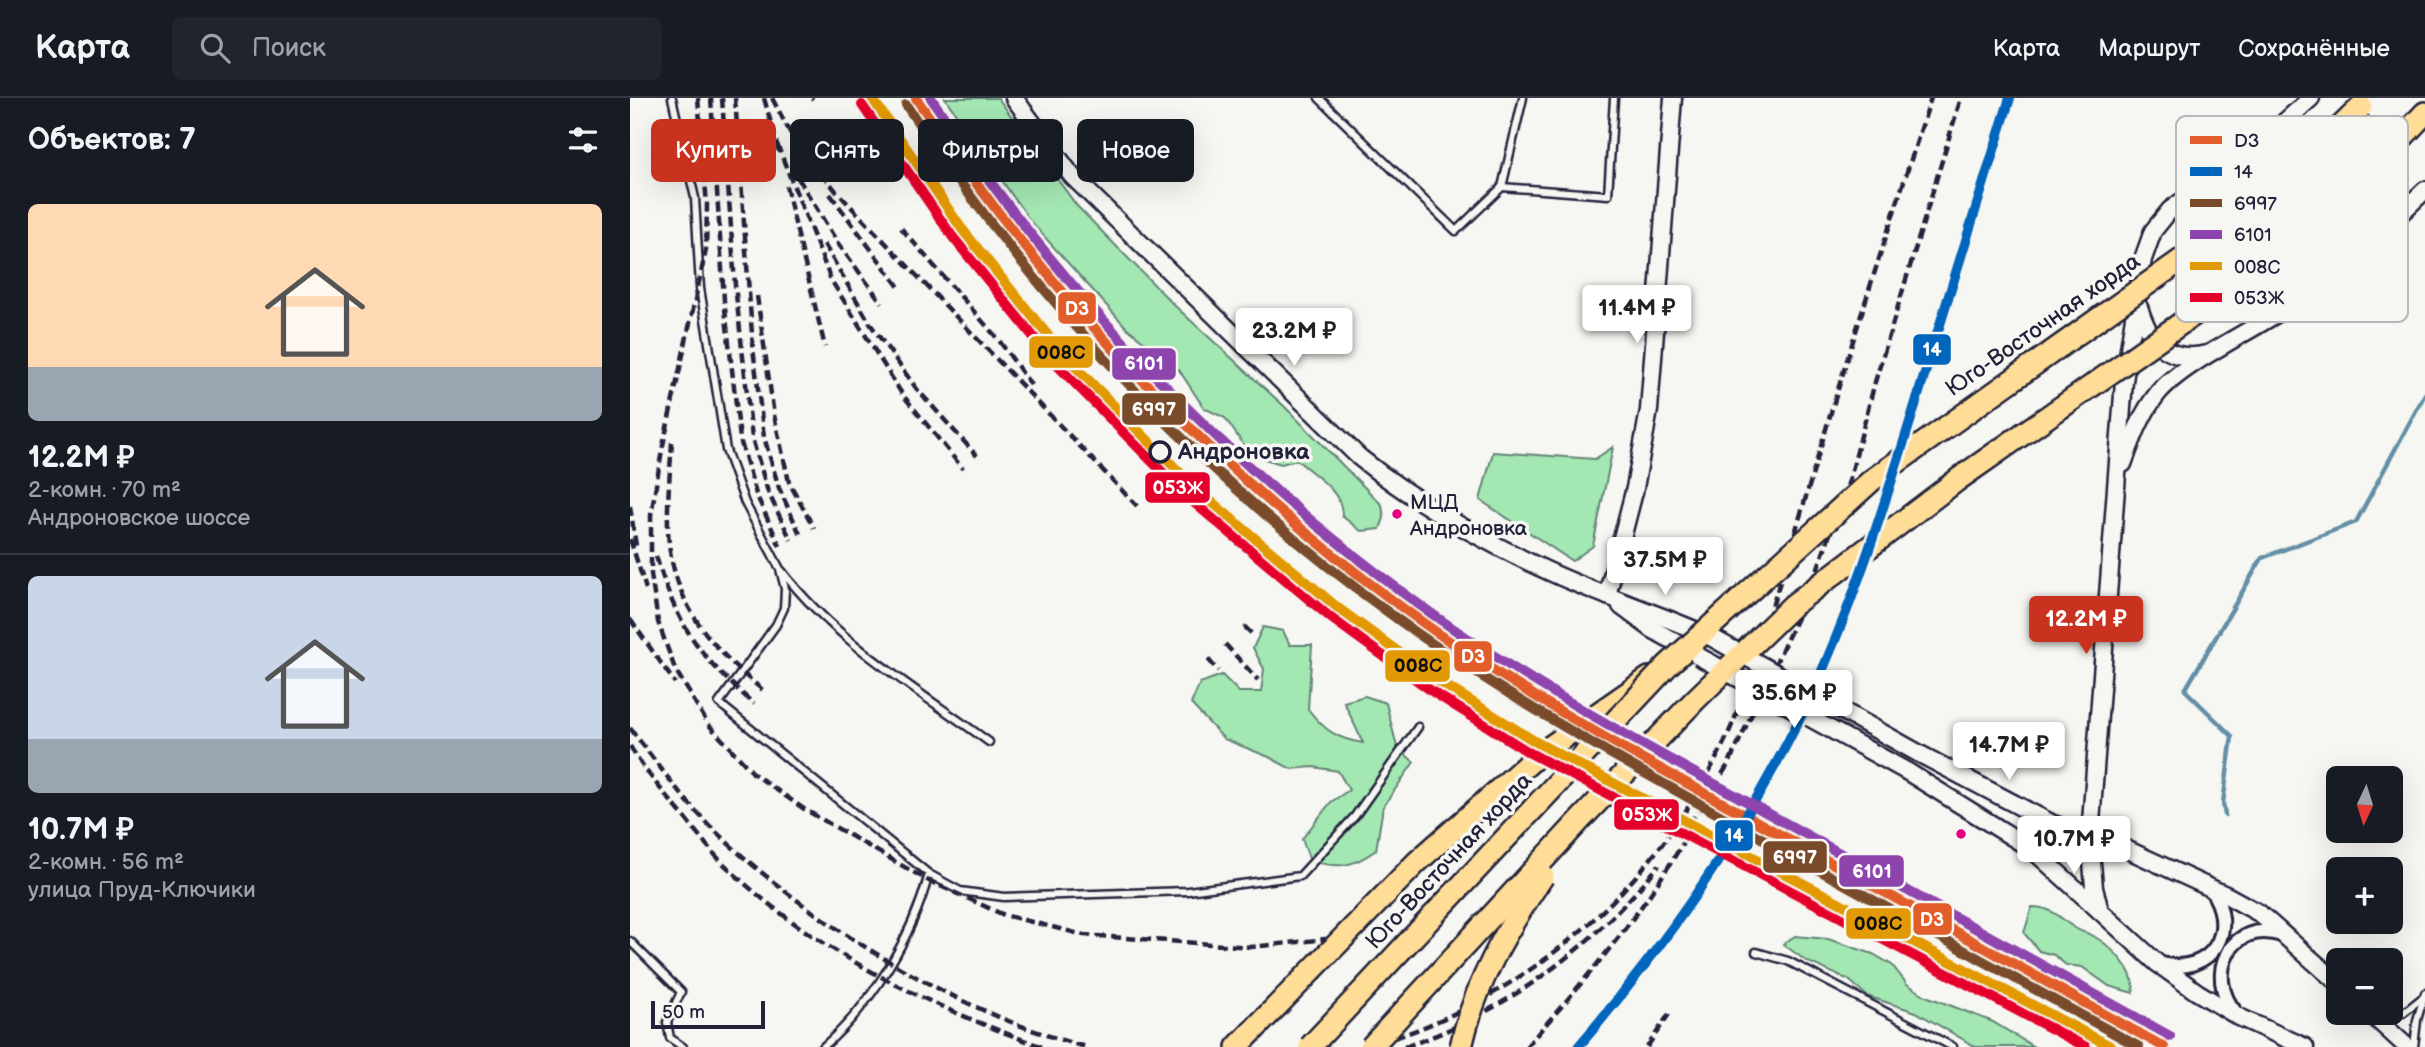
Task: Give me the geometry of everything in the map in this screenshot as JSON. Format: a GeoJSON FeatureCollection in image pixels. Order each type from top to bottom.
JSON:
{"type":"FeatureCollection","features":[{"type":"Feature","properties":{"kind":"main road","name":"Юго-Восточная хорда"},"geometry":{"type":"LineString","coordinates":[[2352,116],[2365,103]]}},
{"type":"Feature","properties":{"kind":"main road"},"geometry":{"type":"LineString","coordinates":[[2408,131],[2425,113]]}},
{"type":"Feature","properties":{"kind":"main road","name":"Юго-Восточная хорда"},"geometry":{"type":"LineString","coordinates":[[1310,1047],[1668,665],[1871,480],[2176,264]]}},
{"type":"Feature","properties":{"kind":"main road"},"geometry":{"type":"LineString","coordinates":[[1371,1047],[1581,819],[1695,700],[1793,605],[1960,478],[2183,322]]}},
{"type":"Feature","properties":{"kind":"main road"},"geometry":{"type":"LineString","coordinates":[[1237,1047],[1418,862],[1517,773],[1537,756],[1668,665]]}},
{"type":"Feature","properties":{"kind":"main road"},"geometry":{"type":"LineString","coordinates":[[1461,1047],[1470,1006],[1494,953],[1581,819]]}},
{"type":"Feature","properties":{"kind":"street"},"geometry":{"type":"LineString","coordinates":[[1014,98],[1072,176],[1359,457],[1407,494],[1448,519],[1551,572],[1709,636],[2009,803],[2053,824],[2090,836],[2207,885],[2259,913],[2326,972]]}},
{"type":"Feature","properties":{"kind":"street"},"geometry":{"type":"LineString","coordinates":[[1608,596],[1635,488],[1649,410],[1673,98]]}},
{"type":"Feature","properties":{"kind":"street"},"geometry":{"type":"LineString","coordinates":[[2291,116],[2311,98]]}},
{"type":"Feature","properties":{"kind":"street"},"geometry":{"type":"LineString","coordinates":[[2408,205],[2425,190]]}},
{"type":"Feature","properties":{"kind":"street"},"geometry":{"type":"LineString","coordinates":[[2100,911],[2094,888],[2090,836],[2124,381],[2143,259],[2154,231],[2176,206]]}},
{"type":"Feature","properties":{"kind":"street"},"geometry":{"type":"LineString","coordinates":[[2137,301],[2145,328],[2161,348],[2187,356],[2217,351]]}},
{"type":"Feature","properties":{"kind":"street"},"geometry":{"type":"LineString","coordinates":[[2117,480],[2139,423],[2158,392],[2179,374],[2264,322]]}},
{"type":"Feature","properties":{"kind":"street"},"geometry":{"type":"LineString","coordinates":[[1608,596],[1652,629],[1908,772],[2033,849],[2157,963],[2239,1017],[2305,1047]]}},
{"type":"Feature","properties":{"kind":"street"},"geometry":{"type":"LineString","coordinates":[[2157,963],[2184,965],[2205,957],[2214,948],[2221,937],[2223,914],[2207,885]]}},
{"type":"Feature","properties":{"kind":"street"},"geometry":{"type":"LineString","coordinates":[[2239,1017],[2227,1003],[2220,979],[2229,951],[2238,941],[2250,934],[2274,933],[2289,938]]}},
{"type":"Feature","properties":{"kind":"street"},"geometry":{"type":"LineString","coordinates":[[2382,1025],[2407,1047]]}},
{"type":"Feature","properties":{"kind":"lane"},"geometry":{"type":"LineString","coordinates":[[672,98],[695,198],[700,288],[726,450],[745,503],[780,569],[799,593],[849,640],[989,742]]}},
{"type":"Feature","properties":{"kind":"lane"},"geometry":{"type":"LineString","coordinates":[[1319,98],[1456,231],[1502,187],[1523,98]]}},
{"type":"Feature","properties":{"kind":"lane"},"geometry":{"type":"LineString","coordinates":[[1502,187],[1608,195],[1614,98]]}},
{"type":"Feature","properties":{"kind":"lane"},"geometry":{"type":"LineString","coordinates":[[780,569],[784,608],[776,625],[719,703],[929,874],[960,891],[1003,897],[1188,891],[1300,876],[1355,816],[1418,727]]}},
{"type":"Feature","properties":{"kind":"lane"},"geometry":{"type":"LineString","coordinates":[[823,1047],[851,1023],[891,962],[929,874]]}},
{"type":"Feature","properties":{"kind":"lane"},"geometry":{"type":"LineString","coordinates":[[630,940],[681,992],[667,1022],[670,1038],[682,1047]]}},
{"type":"Feature","properties":{"kind":"lane"},"geometry":{"type":"LineString","coordinates":[[1756,953],[1788,961],[1953,1047]]}},
{"type":"Feature","properties":{"kind":"lane"},"geometry":{"type":"LineString","coordinates":[[2403,1010],[2423,995]]}},
{"type":"Feature","properties":{"kind":"lane"},"geometry":{"type":"LineString","coordinates":[[2414,1047],[2423,995]]}},
{"type":"Feature","properties":{"kind":"green space"},"geometry":{"type":"Polygon","coordinates":[[[945,98],[998,98],[1013,119],[960,119],[945,98]]]}},
{"type":"Feature","properties":{"kind":"green space"},"geometry":{"type":"Polygon","coordinates":[[[1003,182],[1059,182],[1077,206],[1175,306],[1284,406],[1382,505],[1384,518],[1380,529],[1361,531],[1342,516],[1341,507],[1333,491],[1297,460],[1281,464],[1248,451],[1225,418],[1204,408],[1179,370],[1126,327],[1030,221],[1003,182]]]}},
{"type":"Feature","properties":{"kind":"green space"},"geometry":{"type":"Polygon","coordinates":[[[1613,447],[1593,546],[1572,561],[1480,500],[1493,452],[1595,459],[1613,447]]]}},
{"type":"Feature","properties":{"kind":"green space"},"geometry":{"type":"Polygon","coordinates":[[[1263,627],[1283,631],[1290,645],[1312,645],[1308,709],[1320,723],[1338,736],[1363,743],[1344,702],[1365,696],[1386,703],[1397,747],[1414,762],[1383,807],[1376,850],[1352,863],[1329,865],[1310,861],[1302,839],[1331,802],[1349,790],[1338,771],[1313,767],[1291,769],[1224,739],[1191,704],[1200,683],[1222,675],[1239,692],[1261,692],[1264,669],[1253,648],[1263,627]]]}},
{"type":"Feature","properties":{"kind":"green space"},"geometry":{"type":"Polygon","coordinates":[[[2032,907],[2051,911],[2075,928],[2101,941],[2127,969],[2133,993],[2109,986],[2082,967],[2066,965],[2054,955],[2039,951],[2024,933],[2032,907]]]}},
{"type":"Feature","properties":{"kind":"green space"},"geometry":{"type":"Polygon","coordinates":[[[1795,936],[1828,939],[1873,954],[1892,965],[1907,984],[1926,996],[1993,1022],[2034,1047],[1976,1047],[1916,1012],[1867,996],[1849,980],[1806,961],[1783,944],[1795,936]]]}},
{"type":"Feature","properties":{"kind":"waterway"},"geometry":{"type":"LineString","coordinates":[[2225,815],[2223,803],[2232,736],[2185,690],[2262,558],[2356,522],[2425,394]]}},
{"type":"Feature","properties":{"kind":"railway"},"geometry":{"type":"LineString","coordinates":[[698,98],[707,205],[706,250],[662,450],[651,515],[651,574],[658,622],[675,669],[708,724],[754,774],[804,809],[927,880],[1004,915],[1084,935],[1252,947],[1326,939]]}},
{"type":"Feature","properties":{"kind":"railway"},"geometry":{"type":"LineString","coordinates":[[711,98],[724,300],[740,439],[756,494],[780,546]]}},
{"type":"Feature","properties":{"kind":"railway"},"geometry":{"type":"LineString","coordinates":[[722,98],[735,285],[752,438],[768,492],[791,540]]}},
{"type":"Feature","properties":{"kind":"railway"},"geometry":{"type":"LineString","coordinates":[[735,98],[753,348],[764,437],[779,488],[800,534]]}},
{"type":"Feature","properties":{"kind":"railway"},"geometry":{"type":"LineString","coordinates":[[764,98],[779,152]]}},
{"type":"Feature","properties":{"kind":"railway"},"geometry":{"type":"LineString","coordinates":[[772,98],[792,136],[836,191],[1137,506]]}},
{"type":"Feature","properties":{"kind":"railway"},"geometry":{"type":"LineString","coordinates":[[1366,1047],[1425,1027],[1481,1000],[1533,967],[1582,930],[1626,887],[1666,839],[1700,788],[1737,713],[1931,98]]}},
{"type":"Feature","properties":{"kind":"railway"},"geometry":{"type":"LineString","coordinates":[[1681,837],[1728,765],[1810,590],[1850,478],[1875,382],[1961,98]]}},
{"type":"Feature","properties":{"kind":"railway"},"geometry":{"type":"LineString","coordinates":[[777,144],[831,280],[902,394],[963,469]]}},
{"type":"Feature","properties":{"kind":"railway"},"geometry":{"type":"LineString","coordinates":[[800,182],[837,242],[882,303]]}},
{"type":"Feature","properties":{"kind":"railway"},"geometry":{"type":"LineString","coordinates":[[786,186],[825,347]]}},
{"type":"Feature","properties":{"kind":"railway"},"geometry":{"type":"LineString","coordinates":[[830,194],[899,287]]}},
{"type":"Feature","properties":{"kind":"railway"},"geometry":{"type":"LineString","coordinates":[[901,228],[998,339],[1031,385]]}},
{"type":"Feature","properties":{"kind":"railway"},"geometry":{"type":"LineString","coordinates":[[824,244],[871,325],[916,388],[977,456]]}},
{"type":"Feature","properties":{"kind":"railway"},"geometry":{"type":"LineString","coordinates":[[757,296],[774,415],[789,482],[814,528]]}},
{"type":"Feature","properties":{"kind":"railway"},"geometry":{"type":"LineString","coordinates":[[672,442],[668,526],[670,551],[682,594],[703,630],[716,646],[764,691]]}},
{"type":"Feature","properties":{"kind":"railway"},"geometry":{"type":"LineString","coordinates":[[630,506],[636,546]]}},
{"type":"Feature","properties":{"kind":"railway"},"geometry":{"type":"LineString","coordinates":[[630,539],[646,589]]}},
{"type":"Feature","properties":{"kind":"railway"},"geometry":{"type":"LineString","coordinates":[[656,556],[672,602],[692,638],[718,670],[754,704]]}},
{"type":"Feature","properties":{"kind":"railway"},"geometry":{"type":"LineString","coordinates":[[630,619],[675,683]]}},
{"type":"Feature","properties":{"kind":"railway"},"geometry":{"type":"LineString","coordinates":[[1244,626],[1253,635]]}},
{"type":"Feature","properties":{"kind":"railway"},"geometry":{"type":"LineString","coordinates":[[1225,644],[1258,680]]}},
{"type":"Feature","properties":{"kind":"railway"},"geometry":{"type":"LineString","coordinates":[[1208,659],[1218,671]]}},
{"type":"Feature","properties":{"kind":"railway"},"geometry":{"type":"LineString","coordinates":[[630,728],[681,794],[715,831],[754,866],[841,931],[888,961],[987,1012],[1037,1032],[1086,1047]]}},
{"type":"Feature","properties":{"kind":"railway"},"geometry":{"type":"LineString","coordinates":[[630,746],[656,783],[715,855],[760,897],[797,925],[835,950],[916,994],[958,1014],[1043,1047]]}},
{"type":"Feature","properties":{"kind":"railway"},"geometry":{"type":"LineString","coordinates":[[1526,1047],[1635,916],[1690,830]]}},
{"type":"Feature","properties":{"kind":"railway"},"geometry":{"type":"LineString","coordinates":[[1404,1047],[1478,1016],[1545,974],[1606,923],[1659,865]]}},
{"type":"Feature","properties":{"kind":"railway"},"geometry":{"type":"LineString","coordinates":[[1647,1047],[1669,1014]]}},
{"type":"Feature","properties":{"kind":"transit line","name":"008С"},"geometry":{"type":"LineString","coordinates":[[872,98],[962,229],[1062,353],[1194,487],[1338,608],[1440,682],[1536,742],[2112,1047]]}},
{"type":"Feature","properties":{"kind":"transit line","name":"D3"},"geometry":{"type":"LineString","coordinates":[[916,98],[1021,242],[1078,310],[1138,375],[1200,438],[1265,498],[1333,555],[1404,609],[1488,666],[1618,745],[2164,1047]]}},
{"type":"Feature","properties":{"kind":"transit line","name":"6101"},"geometry":{"type":"LineString","coordinates":[[931,98],[1034,238],[1148,369],[1274,489],[1340,545],[1410,598],[1452,628],[1582,710],[2170,1036]]}},
{"type":"Feature","properties":{"kind":"transit line","name":"14"},"geometry":{"type":"LineString","coordinates":[[1578,1047],[1672,929],[1728,846],[1779,759],[1820,675],[1853,594],[1882,511],[2010,98]]}},
{"type":"Feature","properties":{"kind":"transit line","name":"053Ж"},"geometry":{"type":"LineString","coordinates":[[862,105],[952,236],[1053,361],[1186,496],[1331,618],[1433,692],[1530,753],[2086,1047]]}},
{"type":"Feature","properties":{"kind":"transit line","name":"6997"},"geometry":{"type":"LineString","coordinates":[[906,105],[1012,250],[1130,385],[1193,449],[1328,567],[1442,650],[1573,732],[2139,1047]]}},
{"type":"Feature","properties":{"kind":"place","name":"Андроновка"},"geometry":{"type":"Point","coordinates":[1160,452]}},
{"type":"Feature","properties":{"kind":"place","name":"МЦД Андроновка"},"geometry":{"type":"Point","coordinates":[1397,514]}}]}
